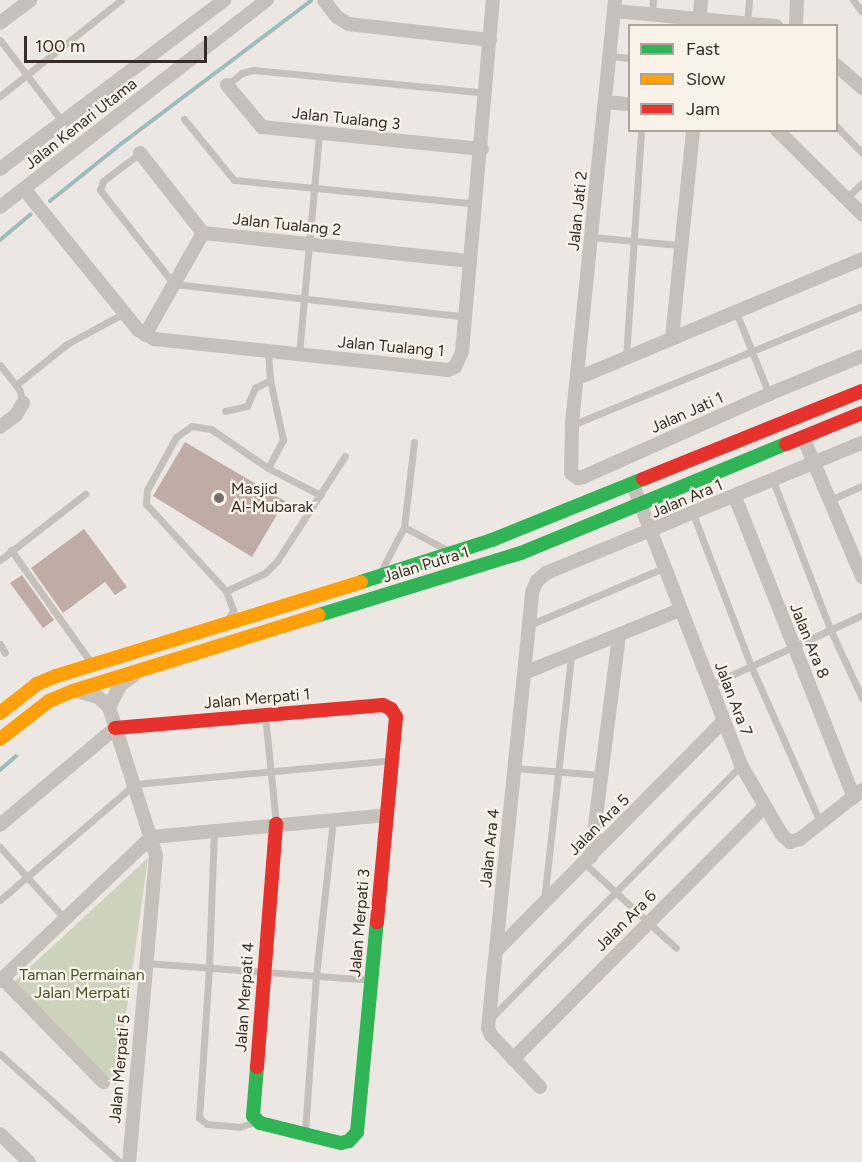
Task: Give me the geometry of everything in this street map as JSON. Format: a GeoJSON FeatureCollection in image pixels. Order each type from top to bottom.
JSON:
{"type":"FeatureCollection","features":[{"type":"Feature","properties":{"kind":"main road","name":"Jalan Putra 1"},"geometry":{"type":"LineString","coordinates":[[0,713],[37,684],[452,553],[633,485],[862,391]]}},
{"type":"Feature","properties":{"kind":"main road","name":"Jalan Putra 1"},"geometry":{"type":"LineString","coordinates":[[0,739],[49,701],[73,691],[521,553],[639,502],[862,412]]}},
{"type":"Feature","properties":{"kind":"main road","name":"Jalan Merpati 1"},"geometry":{"type":"LineString","coordinates":[[115,728],[383,705],[391,709],[396,717]]}},
{"type":"Feature","properties":{"kind":"main road","name":"Jalan Merpati 3"},"geometry":{"type":"LineString","coordinates":[[305,1135],[341,1143],[349,1141],[357,1132],[396,717]]}},
{"type":"Feature","properties":{"kind":"main road","name":"Jalan Merpati 4"},"geometry":{"type":"LineString","coordinates":[[257,1121],[253,1113],[276,824]]}},
{"type":"Feature","properties":{"kind":"main road"},"geometry":{"type":"LineString","coordinates":[[257,1121],[305,1135]]}},
{"type":"Feature","properties":{"kind":"street"},"geometry":{"type":"LineString","coordinates":[[0,23],[30,0]]}},
{"type":"Feature","properties":{"kind":"street"},"geometry":{"type":"LineString","coordinates":[[0,170],[62,121],[226,0],[243,19]]}},
{"type":"Feature","properties":{"kind":"street","name":"Jalan Kenari Utama"},"geometry":{"type":"LineString","coordinates":[[0,207],[267,0]]}},
{"type":"Feature","properties":{"kind":"street"},"geometry":{"type":"LineString","coordinates":[[324,0],[337,17],[348,24],[490,40]]}},
{"type":"Feature","properties":{"kind":"street","name":"Jalan Tualang 1"},"geometry":{"type":"LineString","coordinates":[[145,335],[154,339],[448,370],[459,361],[466,316],[477,204],[493,0]]}},
{"type":"Feature","properties":{"kind":"street"},"geometry":{"type":"LineString","coordinates":[[700,19],[701,0]]}},
{"type":"Feature","properties":{"kind":"street"},"geometry":{"type":"LineString","coordinates":[[796,24],[797,0]]}},
{"type":"Feature","properties":{"kind":"street"},"geometry":{"type":"LineString","coordinates":[[614,6],[652,14],[757,24]]}},
{"type":"Feature","properties":{"kind":"street","name":"Jalan Jati 2"},"geometry":{"type":"LineString","coordinates":[[573,425],[614,6]]}},
{"type":"Feature","properties":{"kind":"street"},"geometry":{"type":"LineString","coordinates":[[838,66],[862,88]]}},
{"type":"Feature","properties":{"kind":"street","name":"Jalan Tualang 3"},"geometry":{"type":"LineString","coordinates":[[227,85],[260,126],[482,149]]}},
{"type":"Feature","properties":{"kind":"street"},"geometry":{"type":"LineString","coordinates":[[605,102],[628,104]]}},
{"type":"Feature","properties":{"kind":"street"},"geometry":{"type":"LineString","coordinates":[[672,338],[693,132]]}},
{"type":"Feature","properties":{"kind":"street"},"geometry":{"type":"LineString","coordinates":[[779,132],[862,214]]}},
{"type":"Feature","properties":{"kind":"street"},"geometry":{"type":"LineString","coordinates":[[24,189],[138,330],[145,335],[203,233],[140,153]]}},
{"type":"Feature","properties":{"kind":"street","name":"Jalan Tualang 2"},"geometry":{"type":"LineString","coordinates":[[203,233],[470,261]]}},
{"type":"Feature","properties":{"kind":"street"},"geometry":{"type":"LineString","coordinates":[[578,378],[862,259]]}},
{"type":"Feature","properties":{"kind":"street","name":"Jalan Jati 1"},"geometry":{"type":"LineString","coordinates":[[573,425],[570,469],[574,477],[578,478],[862,356]]}},
{"type":"Feature","properties":{"kind":"street"},"geometry":{"type":"LineString","coordinates":[[0,427],[16,415],[23,403]]}},
{"type":"Feature","properties":{"kind":"street"},"geometry":{"type":"LineString","coordinates":[[803,437],[862,577]]}},
{"type":"Feature","properties":{"kind":"street","name":"Jalan Ara 1"},"geometry":{"type":"LineString","coordinates":[[532,592],[537,581],[546,573],[862,443]]}},
{"type":"Feature","properties":{"kind":"street","name":"Jalan Ara 7"},"geometry":{"type":"LineString","coordinates":[[633,485],[663,568],[741,765],[782,835],[790,842],[800,839],[858,794]]}},
{"type":"Feature","properties":{"kind":"street","name":"Jalan Ara 8"},"geometry":{"type":"LineString","coordinates":[[735,496],[794,647],[858,794]]}},
{"type":"Feature","properties":{"kind":"street"},"geometry":{"type":"LineString","coordinates":[[848,543],[862,537]]}},
{"type":"Feature","properties":{"kind":"street","name":"Jalan Ara 4"},"geometry":{"type":"LineString","coordinates":[[489,1020],[532,592]]}},
{"type":"Feature","properties":{"kind":"street"},"geometry":{"type":"LineString","coordinates":[[524,674],[680,610]]}},
{"type":"Feature","properties":{"kind":"street"},"geometry":{"type":"LineString","coordinates":[[588,860],[602,775],[619,636]]}},
{"type":"Feature","properties":{"kind":"street"},"geometry":{"type":"LineString","coordinates":[[73,691],[98,697],[109,707],[120,685],[140,671]]}},
{"type":"Feature","properties":{"kind":"street","name":"Jalan Merpati 5"},"geometry":{"type":"LineString","coordinates":[[109,707],[156,855],[129,1162]]}},
{"type":"Feature","properties":{"kind":"street","name":"Jalan Ara 5"},"geometry":{"type":"LineString","coordinates":[[496,951],[724,721]]}},
{"type":"Feature","properties":{"kind":"street"},"geometry":{"type":"LineString","coordinates":[[0,825],[115,728]]}},
{"type":"Feature","properties":{"kind":"street","name":"Jalan Ara 6"},"geometry":{"type":"LineString","coordinates":[[513,1059],[764,807]]}},
{"type":"Feature","properties":{"kind":"street"},"geometry":{"type":"LineString","coordinates":[[103,1082],[1,980],[151,837],[387,814]]}},
{"type":"Feature","properties":{"kind":"street"},"geometry":{"type":"LineString","coordinates":[[489,1020],[489,1033],[540,1087]]}},
{"type":"Feature","properties":{"kind":"street"},"geometry":{"type":"LineString","coordinates":[[0,1134],[29,1162]]}},
{"type":"Feature","properties":{"kind":"lane"},"geometry":{"type":"LineString","coordinates":[[0,96],[121,0]]}},
{"type":"Feature","properties":{"kind":"lane"},"geometry":{"type":"LineString","coordinates":[[652,14],[653,0]]}},
{"type":"Feature","properties":{"kind":"lane"},"geometry":{"type":"LineString","coordinates":[[747,23],[749,0]]}},
{"type":"Feature","properties":{"kind":"lane"},"geometry":{"type":"LineString","coordinates":[[853,0],[862,12]]}},
{"type":"Feature","properties":{"kind":"lane"},"geometry":{"type":"LineString","coordinates":[[0,40],[62,121]]}},
{"type":"Feature","properties":{"kind":"lane"},"geometry":{"type":"LineString","coordinates":[[610,56],[628,58]]}},
{"type":"Feature","properties":{"kind":"lane"},"geometry":{"type":"LineString","coordinates":[[227,85],[242,73],[253,70],[486,93]]}},
{"type":"Feature","properties":{"kind":"lane"},"geometry":{"type":"LineString","coordinates":[[184,119],[234,180],[477,204]]}},
{"type":"Feature","properties":{"kind":"lane"},"geometry":{"type":"LineString","coordinates":[[838,127],[862,153]]}},
{"type":"Feature","properties":{"kind":"lane"},"geometry":{"type":"LineString","coordinates":[[626,358],[641,132]]}},
{"type":"Feature","properties":{"kind":"lane"},"geometry":{"type":"LineString","coordinates":[[299,354],[319,133]]}},
{"type":"Feature","properties":{"kind":"lane"},"geometry":{"type":"LineString","coordinates":[[140,153],[103,181],[100,190],[174,284],[466,316]]}},
{"type":"Feature","properties":{"kind":"lane"},"geometry":{"type":"LineString","coordinates":[[846,198],[862,183]]}},
{"type":"Feature","properties":{"kind":"lane"},"geometry":{"type":"LineString","coordinates":[[591,237],[680,245]]}},
{"type":"Feature","properties":{"kind":"lane"},"geometry":{"type":"LineString","coordinates":[[573,425],[862,306]]}},
{"type":"Feature","properties":{"kind":"lane"},"geometry":{"type":"LineString","coordinates":[[736,312],[769,394]]}},
{"type":"Feature","properties":{"kind":"lane"},"geometry":{"type":"LineString","coordinates":[[16,386],[67,344],[124,313]]}},
{"type":"Feature","properties":{"kind":"lane"},"geometry":{"type":"LineString","coordinates":[[268,352],[270,380],[283,440],[268,468]]}},
{"type":"Feature","properties":{"kind":"lane"},"geometry":{"type":"LineString","coordinates":[[0,365],[16,386],[23,403]]}},
{"type":"Feature","properties":{"kind":"lane"},"geometry":{"type":"LineString","coordinates":[[225,411],[247,406],[255,388],[270,380]]}},
{"type":"Feature","properties":{"kind":"lane"},"geometry":{"type":"LineString","coordinates":[[225,624],[233,610],[226,591],[149,510],[145,496],[177,437],[192,426],[211,429],[268,468],[320,495]]}},
{"type":"Feature","properties":{"kind":"lane"},"geometry":{"type":"LineString","coordinates":[[379,576],[404,527],[414,442]]}},
{"type":"Feature","properties":{"kind":"lane"},"geometry":{"type":"LineString","coordinates":[[226,591],[265,573],[277,561],[345,456]]}},
{"type":"Feature","properties":{"kind":"lane"},"geometry":{"type":"LineString","coordinates":[[773,481],[831,631],[862,698]]}},
{"type":"Feature","properties":{"kind":"lane"},"geometry":{"type":"LineString","coordinates":[[830,500],[862,486]]}},
{"type":"Feature","properties":{"kind":"lane"},"geometry":{"type":"LineString","coordinates":[[0,560],[85,494]]}},
{"type":"Feature","properties":{"kind":"lane"},"geometry":{"type":"LineString","coordinates":[[693,514],[751,666],[821,824]]}},
{"type":"Feature","properties":{"kind":"lane"},"geometry":{"type":"LineString","coordinates":[[404,527],[452,553]]}},
{"type":"Feature","properties":{"kind":"lane"},"geometry":{"type":"LineString","coordinates":[[10,550],[103,682]]}},
{"type":"Feature","properties":{"kind":"lane"},"geometry":{"type":"LineString","coordinates":[[529,625],[663,568]]}},
{"type":"Feature","properties":{"kind":"lane"},"geometry":{"type":"LineString","coordinates":[[710,685],[862,615]]}},
{"type":"Feature","properties":{"kind":"lane"},"geometry":{"type":"LineString","coordinates":[[0,644],[5,653]]}},
{"type":"Feature","properties":{"kind":"lane"},"geometry":{"type":"LineString","coordinates":[[544,901],[571,655]]}},
{"type":"Feature","properties":{"kind":"lane"},"geometry":{"type":"LineString","coordinates":[[265,715],[276,824]]}},
{"type":"Feature","properties":{"kind":"lane"},"geometry":{"type":"LineString","coordinates":[[0,900],[25,876],[135,784],[392,760]]}},
{"type":"Feature","properties":{"kind":"lane"},"geometry":{"type":"LineString","coordinates":[[489,1020],[741,765]]}},
{"type":"Feature","properties":{"kind":"lane"},"geometry":{"type":"LineString","coordinates":[[514,768],[602,775]]}},
{"type":"Feature","properties":{"kind":"lane"},"geometry":{"type":"LineString","coordinates":[[305,1135],[316,976],[333,819]]}},
{"type":"Feature","properties":{"kind":"lane"},"geometry":{"type":"LineString","coordinates":[[214,831],[209,968],[199,1118],[207,1124],[239,1127],[257,1121]]}},
{"type":"Feature","properties":{"kind":"lane"},"geometry":{"type":"LineString","coordinates":[[0,847],[65,919]]}},
{"type":"Feature","properties":{"kind":"lane"},"geometry":{"type":"LineString","coordinates":[[588,860],[616,892],[676,948]]}},
{"type":"Feature","properties":{"kind":"lane"},"geometry":{"type":"LineString","coordinates":[[146,963],[372,980]]}},
{"type":"Feature","properties":{"kind":"lane"},"geometry":{"type":"LineString","coordinates":[[0,1054],[120,1162]]}},
{"type":"Feature","properties":{"kind":"green space","name":"Taman Permainan Jalan Merpati"},"geometry":{"type":"Polygon","coordinates":[[[148,858],[116,1086],[14,982],[148,858]]]}},
{"type":"Feature","properties":{"kind":"building","name":"Masjid Al-Mubarak"},"geometry":{"type":"Polygon","coordinates":[[[185,442],[285,501],[252,557],[153,496],[185,442]]]}},
{"type":"Feature","properties":{"kind":"building"},"geometry":{"type":"Polygon","coordinates":[[[84,529],[127,587],[115,595],[105,582],[63,613],[31,568],[84,529]]]}},
{"type":"Feature","properties":{"kind":"building"},"geometry":{"type":"Polygon","coordinates":[[[22,575],[54,620],[43,628],[10,583],[22,575]]]}},
{"type":"Feature","properties":{"kind":"waterway"},"geometry":{"type":"LineString","coordinates":[[50,201],[121,144],[311,1]]}},
{"type":"Feature","properties":{"kind":"waterway"},"geometry":{"type":"LineString","coordinates":[[0,240],[31,214]]}},
{"type":"Feature","properties":{"kind":"waterway"},"geometry":{"type":"LineString","coordinates":[[0,770],[16,756]]}},
{"type":"Feature","properties":{"kind":"traffic: fast"},"geometry":{"type":"LineString","coordinates":[[319,615],[521,553],[786,444]]}},
{"type":"Feature","properties":{"kind":"traffic: fast"},"geometry":{"type":"LineString","coordinates":[[361,582],[492,540],[643,479]]}},
{"type":"Feature","properties":{"kind":"traffic: fast"},"geometry":{"type":"LineString","coordinates":[[257,1067],[253,1116],[260,1123],[341,1143],[349,1141],[357,1132],[377,922]]}},
{"type":"Feature","properties":{"kind":"traffic: slow"},"geometry":{"type":"LineString","coordinates":[[0,713],[37,684],[56,676],[361,582]]}},
{"type":"Feature","properties":{"kind":"traffic: slow"},"geometry":{"type":"LineString","coordinates":[[0,739],[49,701],[73,691],[319,615]]}},
{"type":"Feature","properties":{"kind":"traffic: jam"},"geometry":{"type":"LineString","coordinates":[[643,479],[862,391]]}},
{"type":"Feature","properties":{"kind":"traffic: jam"},"geometry":{"type":"LineString","coordinates":[[786,444],[862,413]]}},
{"type":"Feature","properties":{"kind":"traffic: jam"},"geometry":{"type":"LineString","coordinates":[[115,728],[383,705],[391,709],[396,717],[377,922]]}},
{"type":"Feature","properties":{"kind":"traffic: jam"},"geometry":{"type":"LineString","coordinates":[[257,1067],[276,824]]}},
{"type":"Feature","properties":{"kind":"place","name":"Masjid Al-Mubarak"},"geometry":{"type":"Point","coordinates":[219,498]}}]}
